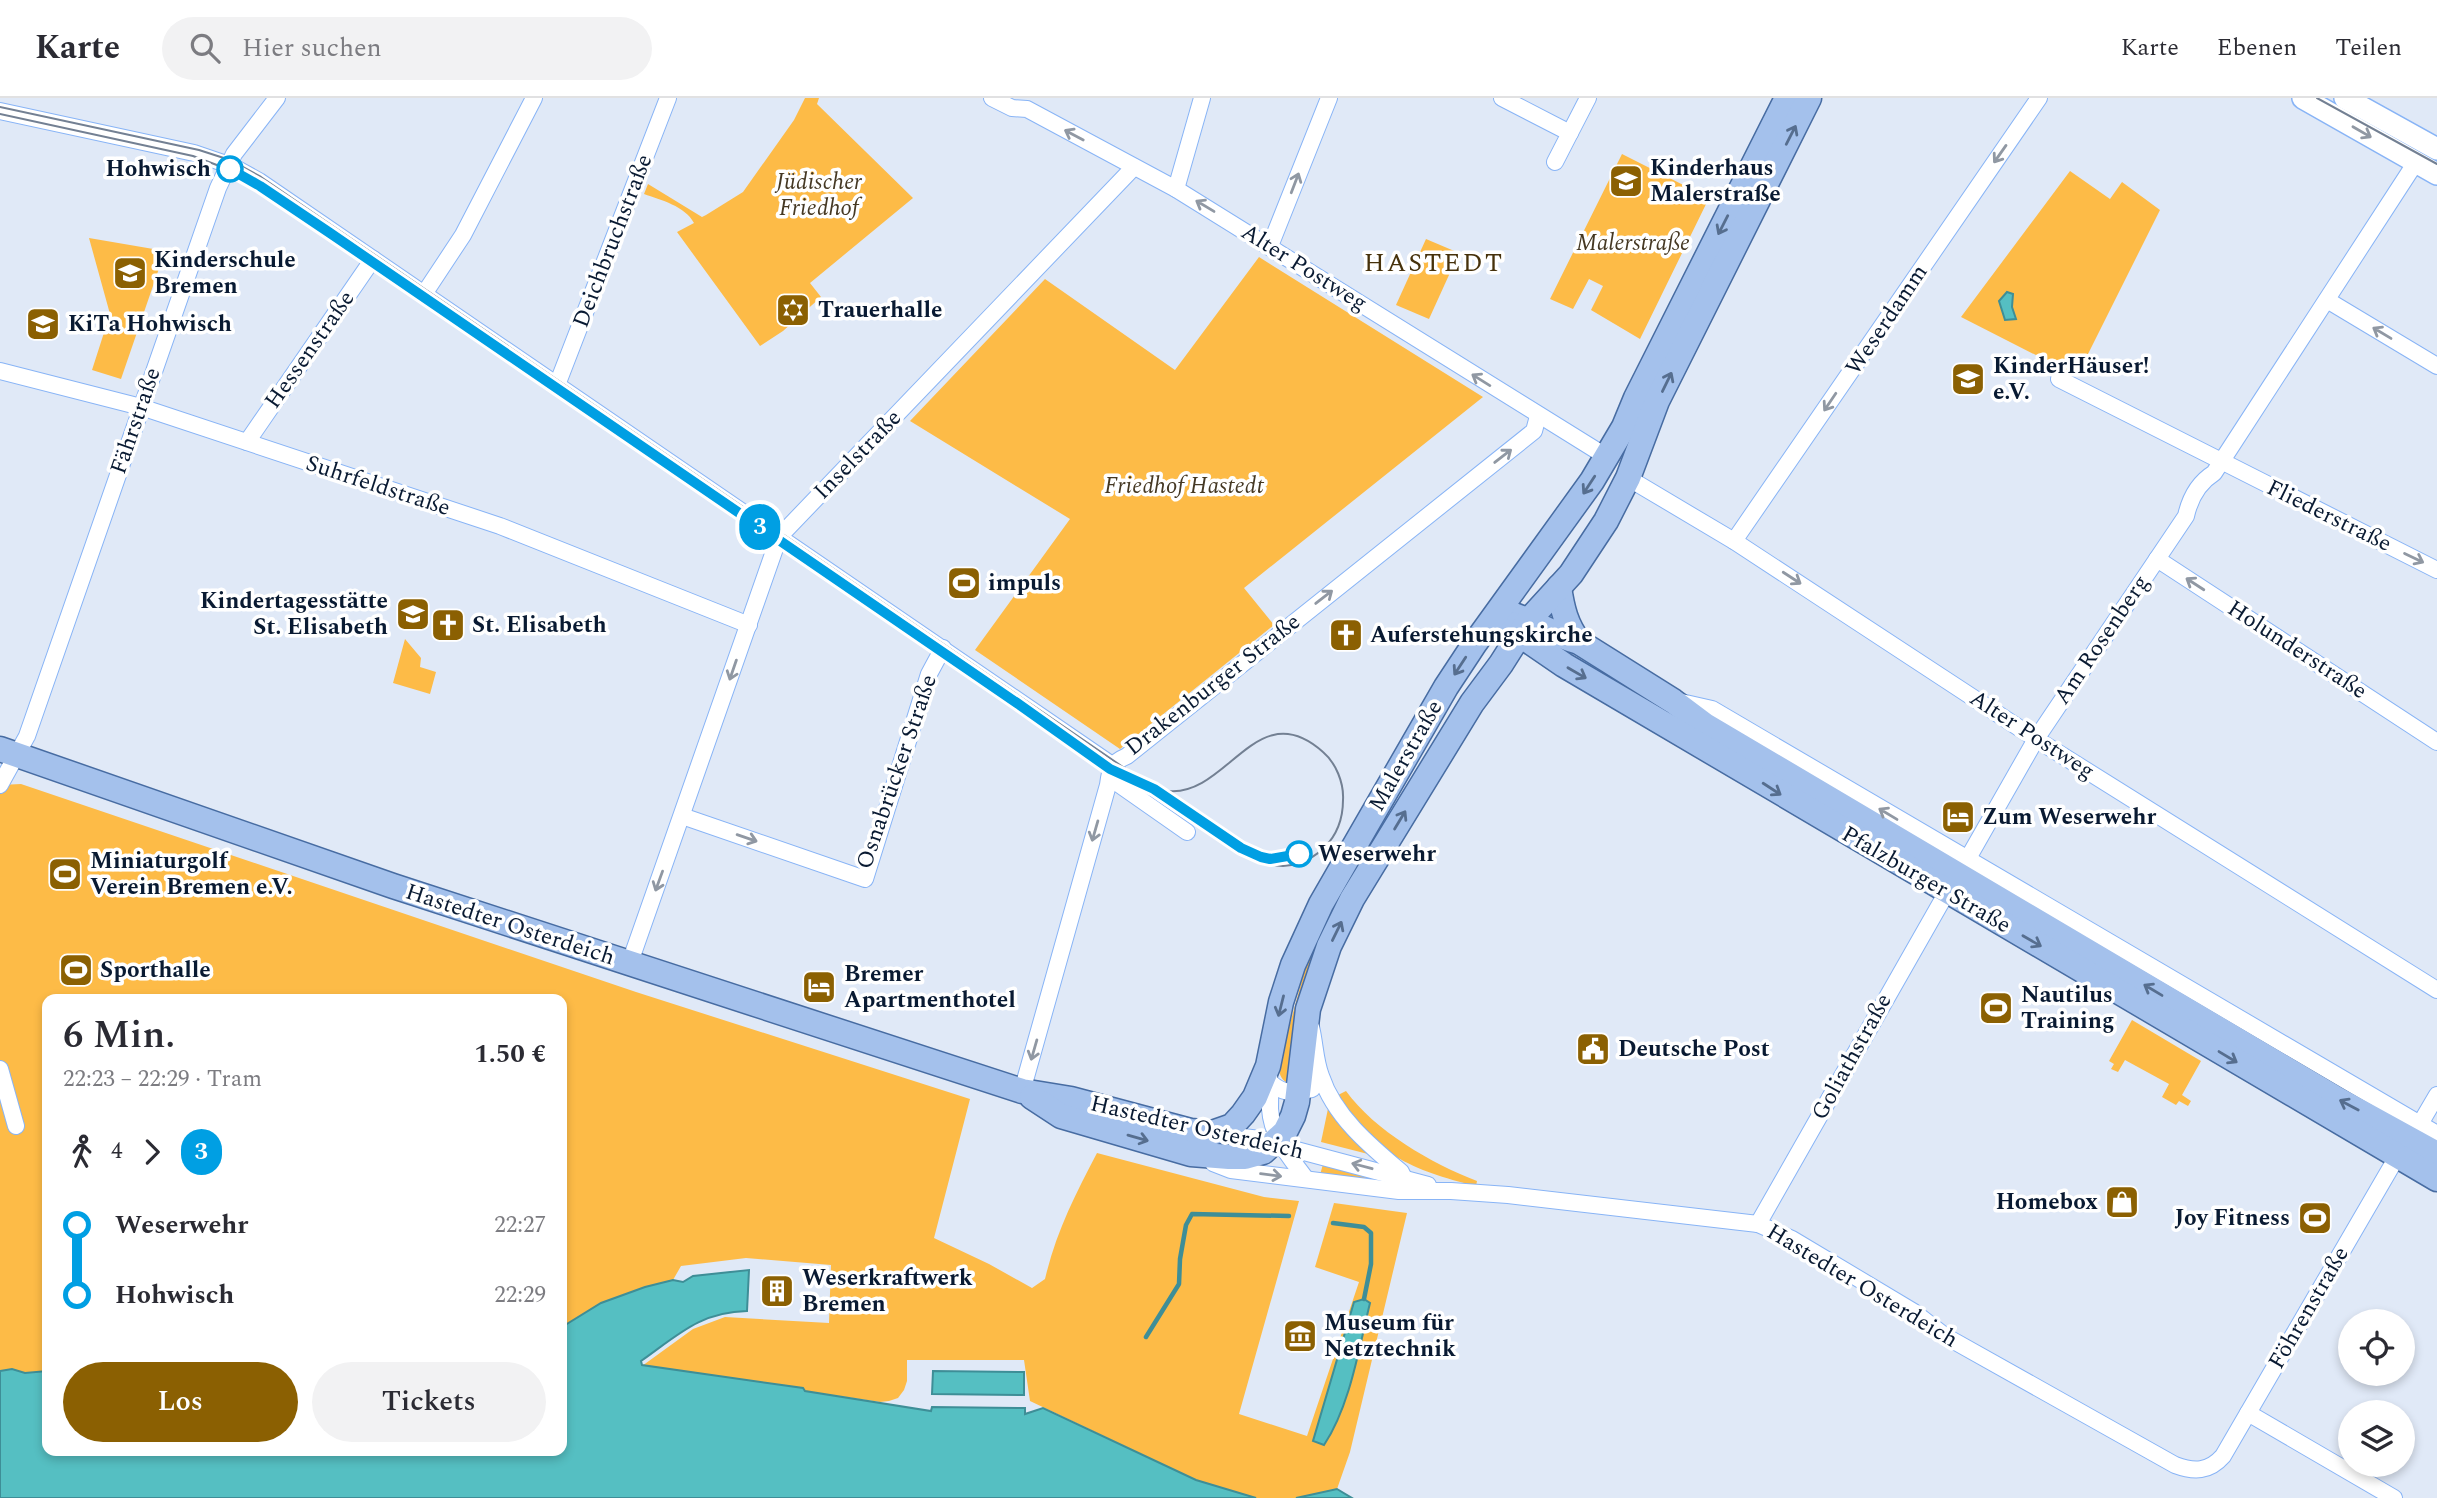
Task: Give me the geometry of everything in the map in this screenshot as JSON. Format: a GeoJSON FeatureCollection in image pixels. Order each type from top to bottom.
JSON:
{"type":"FeatureCollection","features":[{"type":"Feature","properties":{"kind":"main road","name":"Malerstraße"},"geometry":{"type":"LineString","coordinates":[[1212,1133],[1232,1126],[1248,1108],[1269,1075],[1281,1002],[1311,921],[1446,687],[1569,516],[1624,427],[1787,98]]}},
{"type":"Feature","properties":{"kind":"main road","name":"Malerstraße"},"geometry":{"type":"LineString","coordinates":[[1277,1141],[1293,1116],[1308,1009],[1324,959],[1352,899],[1472,703],[1525,628],[1600,531],[1628,478],[1657,401],[1809,98]]}},
{"type":"Feature","properties":{"kind":"main road"},"geometry":{"type":"LineString","coordinates":[[2302,98],[2437,174]]}},
{"type":"Feature","properties":{"kind":"main road"},"geometry":{"type":"LineString","coordinates":[[2345,98],[2437,149]]}},
{"type":"Feature","properties":{"kind":"main road"},"geometry":{"type":"LineString","coordinates":[[1559,587],[1569,628],[1579,642]]}},
{"type":"Feature","properties":{"kind":"main road","name":"Pfalzburger Straße"},"geometry":{"type":"LineString","coordinates":[[1499,611],[1525,628],[1564,665],[1947,891],[2437,1154]]}},
{"type":"Feature","properties":{"kind":"main road","name":"Pfalzburger Straße"},"geometry":{"type":"LineString","coordinates":[[1525,628],[1579,642],[1674,701],[1704,725],[2409,1140],[2437,1179]]}},
{"type":"Feature","properties":{"kind":"main road","name":"Hastedter Osterdeich"},"geometry":{"type":"LineString","coordinates":[[8,752],[629,965],[1022,1091],[1071,1099],[1191,1131],[1212,1133]]}},
{"type":"Feature","properties":{"kind":"main road","name":"Hastedter Osterdeich"},"geometry":{"type":"LineString","coordinates":[[1022,1091],[1061,1116],[1191,1154]]}},
{"type":"Feature","properties":{"kind":"main road"},"geometry":{"type":"LineString","coordinates":[[1191,1154],[1245,1157],[1263,1152],[1277,1141]]}},
{"type":"Feature","properties":{"kind":"street","name":"Fährstraße"},"geometry":{"type":"LineString","coordinates":[[1,781],[8,752],[27,736],[218,188],[228,164],[277,98]]}},
{"type":"Feature","properties":{"kind":"street"},"geometry":{"type":"LineString","coordinates":[[424,294],[463,235],[534,98]]}},
{"type":"Feature","properties":{"kind":"street","name":"Deichbruchstraße"},"geometry":{"type":"LineString","coordinates":[[557,385],[668,98]]}},
{"type":"Feature","properties":{"kind":"street","name":"Alter Postweg"},"geometry":{"type":"LineString","coordinates":[[992,98],[1012,108],[1027,109],[1176,189],[1606,457]]}},
{"type":"Feature","properties":{"kind":"street"},"geometry":{"type":"LineString","coordinates":[[1176,189],[1202,98]]}},
{"type":"Feature","properties":{"kind":"street"},"geometry":{"type":"LineString","coordinates":[[1270,246],[1328,98]]}},
{"type":"Feature","properties":{"kind":"street"},"geometry":{"type":"LineString","coordinates":[[1502,98],[1570,133]]}},
{"type":"Feature","properties":{"kind":"street"},"geometry":{"type":"LineString","coordinates":[[1555,162],[1588,98]]}},
{"type":"Feature","properties":{"kind":"street","name":"Weserdamm"},"geometry":{"type":"LineString","coordinates":[[1734,541],[2039,98]]}},
{"type":"Feature","properties":{"kind":"street"},"geometry":{"type":"LineString","coordinates":[[0,111],[194,153],[228,164],[259,180],[1112,765],[1117,783],[1188,832]]}},
{"type":"Feature","properties":{"kind":"street","name":"Am Rosenberg"},"geometry":{"type":"LineString","coordinates":[[1967,860],[2036,739],[2186,516],[2189,502],[2204,480],[2214,473],[2221,463],[2416,162]]}},
{"type":"Feature","properties":{"kind":"street","name":"Inselstraße"},"geometry":{"type":"LineString","coordinates":[[629,965],[779,537],[1135,167]]}},
{"type":"Feature","properties":{"kind":"street","name":"Hessenstraße"},"geometry":{"type":"LineString","coordinates":[[247,442],[373,259]]}},
{"type":"Feature","properties":{"kind":"street"},"geometry":{"type":"LineString","coordinates":[[2327,300],[2437,366]]}},
{"type":"Feature","properties":{"kind":"street","name":"Suhrfeldstraße"},"geometry":{"type":"LineString","coordinates":[[0,372],[141,407],[500,526],[749,625]]}},
{"type":"Feature","properties":{"kind":"street"},"geometry":{"type":"LineString","coordinates":[[2059,379],[2221,463]]}},
{"type":"Feature","properties":{"kind":"street","name":"Drakenburger Straße"},"geometry":{"type":"LineString","coordinates":[[1022,1091],[1114,761],[1127,756],[1530,434],[1538,416]]}},
{"type":"Feature","properties":{"kind":"street","name":"Fliederstraße"},"geometry":{"type":"LineString","coordinates":[[2221,463],[2437,570]]}},
{"type":"Feature","properties":{"kind":"street","name":"Alter Postweg"},"geometry":{"type":"LineString","coordinates":[[1628,478],[1734,541],[2036,739],[2437,990]]}},
{"type":"Feature","properties":{"kind":"street","name":"Holunderstraße"},"geometry":{"type":"LineString","coordinates":[[2157,559],[2437,742]]}},
{"type":"Feature","properties":{"kind":"street","name":"Osnabrücker Straße"},"geometry":{"type":"LineString","coordinates":[[682,816],[865,878],[929,674],[943,649]]}},
{"type":"Feature","properties":{"kind":"street","name":"Pfalzburger Straße"},"geometry":{"type":"LineString","coordinates":[[1674,701],[1712,709],[1967,860],[2409,1140],[2437,1134]]}},
{"type":"Feature","properties":{"kind":"street","name":"Goliathstraße"},"geometry":{"type":"LineString","coordinates":[[1758,1224],[1947,891]]}},
{"type":"Feature","properties":{"kind":"street","name":"Malerstraße"},"geometry":{"type":"LineString","coordinates":[[1308,1009],[1320,1076],[1335,1103],[1353,1129],[1401,1172],[1403,1178]]}},
{"type":"Feature","properties":{"kind":"street"},"geometry":{"type":"LineString","coordinates":[[0,1069],[16,1126]]}},
{"type":"Feature","properties":{"kind":"street"},"geometry":{"type":"LineString","coordinates":[[1269,1075],[1283,1091],[1298,1093],[1312,1089],[1320,1076]]}},
{"type":"Feature","properties":{"kind":"street","name":"Malerstraße"},"geometry":{"type":"LineString","coordinates":[[1269,1075],[1270,1113],[1277,1141],[1306,1179]]}},
{"type":"Feature","properties":{"kind":"street","name":"Föhrenstraße"},"geometry":{"type":"LineString","coordinates":[[2202,1470],[2214,1466],[2223,1457],[2437,1095]]}},
{"type":"Feature","properties":{"kind":"street","name":"Hastedter Osterdeich"},"geometry":{"type":"LineString","coordinates":[[1212,1133],[1277,1141],[1289,1148],[1451,1191]]}},
{"type":"Feature","properties":{"kind":"street","name":"Hastedter Osterdeich"},"geometry":{"type":"LineString","coordinates":[[1191,1154],[1231,1170],[1399,1191],[1451,1191],[1758,1224],[1824,1258],[1914,1311],[1945,1336],[2175,1465],[2190,1471],[2202,1470]]}},
{"type":"Feature","properties":{"kind":"street"},"geometry":{"type":"LineString","coordinates":[[2248,1413],[2394,1498]]}},
{"type":"Feature","properties":{"kind":"green space","name":"Jüdischer Friedhof"},"geometry":{"type":"Polygon","coordinates":[[[805,98],[819,98],[817,104],[913,198],[810,283],[821,297],[783,331],[760,346],[677,232],[694,223],[690,217],[672,204],[644,194],[648,184],[702,217],[706,215],[743,192],[794,120],[805,98]]]}},
{"type":"Feature","properties":{"kind":"green space","name":"Malerstraße"},"geometry":{"type":"Polygon","coordinates":[[[1622,154],[1709,198],[1640,339],[1591,310],[1603,286],[1589,279],[1573,309],[1550,299],[1622,154]]]}},
{"type":"Feature","properties":{"kind":"green space"},"geometry":{"type":"Polygon","coordinates":[[[2070,171],[2110,199],[2122,182],[2160,210],[2077,376],[1961,317],[2070,171]]]}},
{"type":"Feature","properties":{"kind":"green space"},"geometry":{"type":"Polygon","coordinates":[[[89,238],[165,251],[121,379],[92,370],[110,314],[89,238]]]}},
{"type":"Feature","properties":{"kind":"green space"},"geometry":{"type":"Polygon","coordinates":[[[1426,239],[1459,253],[1429,319],[1396,305],[1426,239]]]}},
{"type":"Feature","properties":{"kind":"green space","name":"Friedhof Hastedt"},"geometry":{"type":"Polygon","coordinates":[[[1259,257],[1483,397],[1244,588],[1274,625],[1120,749],[975,650],[1070,519],[910,421],[1045,279],[1175,370],[1259,257]]]}},
{"type":"Feature","properties":{"kind":"green space"},"geometry":{"type":"Polygon","coordinates":[[[405,639],[421,658],[420,667],[436,672],[430,694],[393,683],[405,639]]]}},
{"type":"Feature","properties":{"kind":"green space"},"geometry":{"type":"Polygon","coordinates":[[[21,784],[636,992],[970,1099],[934,1238],[1032,1288],[1045,1279],[1060,1230],[1097,1153],[1264,1197],[1299,1201],[1239,1414],[1307,1436],[1359,1282],[1315,1267],[1334,1203],[1407,1213],[1350,1452],[1337,1489],[1296,1498],[1256,1498],[1196,1480],[1030,1401],[1024,1360],[907,1360],[904,1390],[898,1398],[880,1402],[805,1391],[803,1388],[642,1366],[693,1329],[725,1317],[829,1323],[831,1265],[746,1258],[681,1266],[673,1280],[615,1299],[567,1324],[567,994],[42,994],[42,1371],[25,1373],[12,1369],[0,1371],[0,785],[21,784]]]}},
{"type":"Feature","properties":{"kind":"green space"},"geometry":{"type":"Polygon","coordinates":[[[1315,933],[1320,936],[1301,988],[1290,1084],[1280,1075],[1280,1060],[1315,933]]]}},
{"type":"Feature","properties":{"kind":"green space"},"geometry":{"type":"Polygon","coordinates":[[[2132,1020],[2201,1061],[2182,1095],[2191,1101],[2188,1106],[2179,1101],[2176,1105],[2162,1097],[2169,1084],[2125,1060],[2118,1072],[2111,1069],[2114,1064],[2109,1061],[2132,1020]]]}},
{"type":"Feature","properties":{"kind":"green space"},"geometry":{"type":"Polygon","coordinates":[[[1346,1091],[1388,1132],[1441,1165],[1477,1181],[1476,1186],[1413,1166],[1380,1146],[1338,1095],[1346,1091]]]}},
{"type":"Feature","properties":{"kind":"green space"},"geometry":{"type":"Polygon","coordinates":[[[1329,1104],[1369,1153],[1368,1154],[1321,1142],[1329,1104]]]}},
{"type":"Feature","properties":{"kind":"green space"},"geometry":{"type":"Polygon","coordinates":[[[1323,1164],[1409,1185],[1320,1175],[1323,1164]]]}},
{"type":"Feature","properties":{"kind":"water"},"geometry":{"type":"Polygon","coordinates":[[[2007,292],[2013,294],[2012,307],[2016,319],[2005,320],[1999,301],[2007,292]]]}},
{"type":"Feature","properties":{"kind":"water"},"geometry":{"type":"Polygon","coordinates":[[[749,1270],[747,1311],[730,1312],[703,1320],[678,1334],[641,1361],[642,1365],[803,1388],[805,1391],[931,1411],[932,1407],[1025,1408],[1025,1414],[1043,1408],[1196,1480],[1256,1498],[0,1498],[0,1371],[12,1369],[25,1373],[42,1371],[42,1456],[567,1456],[567,1324],[601,1303],[645,1287],[673,1280],[683,1282],[693,1276],[749,1270]]]}},
{"type":"Feature","properties":{"kind":"water"},"geometry":{"type":"Polygon","coordinates":[[[1364,1299],[1370,1303],[1353,1376],[1341,1413],[1324,1445],[1313,1441],[1354,1302],[1364,1299]]]}},
{"type":"Feature","properties":{"kind":"water"},"geometry":{"type":"Polygon","coordinates":[[[933,1371],[1024,1372],[1024,1395],[932,1394],[933,1371]]]}},
{"type":"Feature","properties":{"kind":"water"},"geometry":{"type":"Polygon","coordinates":[[[1337,1489],[1352,1498],[1296,1498],[1337,1489]]]}},
{"type":"Feature","properties":{"kind":"waterway"},"geometry":{"type":"LineString","coordinates":[[1146,1337],[1179,1284],[1186,1225],[1192,1214],[1289,1216]]}},
{"type":"Feature","properties":{"kind":"waterway"},"geometry":{"type":"LineString","coordinates":[[1333,1223],[1364,1227],[1371,1233],[1371,1264],[1364,1299]]}},
{"type":"Feature","properties":{"kind":"tram line"},"geometry":{"type":"LineString","coordinates":[[2317,98],[2437,164]]}},
{"type":"Feature","properties":{"kind":"tram line"},"geometry":{"type":"LineString","coordinates":[[0,107],[199,150],[230,160],[261,177],[707,484],[931,637],[1043,713],[1155,789],[1221,834],[1251,855],[1277,866],[1299,863],[1324,848],[1336,832],[1343,807],[1338,774],[1323,752],[1300,737],[1279,734],[1261,740],[1209,779],[1190,788],[1169,791],[1151,788],[1133,782],[1098,762],[1036,716],[238,173],[193,156],[0,114]]}},
{"type":"Feature","properties":{"kind":"tram line","name":"3"},"geometry":{"type":"LineString","coordinates":[[230,169],[330,233],[1110,769],[1154,789],[1251,853],[1270,859],[1299,854]]}},
{"type":"Feature","properties":{"kind":"place","name":"Hohwisch"},"geometry":{"type":"Point","coordinates":[230,169]}},
{"type":"Feature","properties":{"kind":"place","name":"Kinderhaus Malerstraße"},"geometry":{"type":"Point","coordinates":[1626,181]}},
{"type":"Feature","properties":{"kind":"place","name":"Kinderschule Bremen"},"geometry":{"type":"Point","coordinates":[130,273]}},
{"type":"Feature","properties":{"kind":"place","name":"Trauerhalle"},"geometry":{"type":"Point","coordinates":[793,310]}},
{"type":"Feature","properties":{"kind":"place","name":"KiTa Hohwisch"},"geometry":{"type":"Point","coordinates":[43,324]}},
{"type":"Feature","properties":{"kind":"place","name":"KinderHäuser! e.V."},"geometry":{"type":"Point","coordinates":[1968,379]}},
{"type":"Feature","properties":{"kind":"place","name":"impuls"},"geometry":{"type":"Point","coordinates":[964,583]}},
{"type":"Feature","properties":{"kind":"place","name":"Kindertagesstätte St. Elisabeth"},"geometry":{"type":"Point","coordinates":[413,614]}},
{"type":"Feature","properties":{"kind":"place","name":"St. Elisabeth"},"geometry":{"type":"Point","coordinates":[448,625]}},
{"type":"Feature","properties":{"kind":"place","name":"Auferstehungskirche"},"geometry":{"type":"Point","coordinates":[1346,635]}},
{"type":"Feature","properties":{"kind":"place","name":"Zum Weserwehr"},"geometry":{"type":"Point","coordinates":[1958,817]}},
{"type":"Feature","properties":{"kind":"place","name":"Weserwehr"},"geometry":{"type":"Point","coordinates":[1299,854]}},
{"type":"Feature","properties":{"kind":"place","name":"Miniaturgolf Verein Bremen e.V."},"geometry":{"type":"Point","coordinates":[65,874]}},
{"type":"Feature","properties":{"kind":"place","name":"Sporthalle"},"geometry":{"type":"Point","coordinates":[76,970]}},
{"type":"Feature","properties":{"kind":"place","name":"Bremer Apartmenthotel"},"geometry":{"type":"Point","coordinates":[819,987]}},
{"type":"Feature","properties":{"kind":"place","name":"Nautilus Training"},"geometry":{"type":"Point","coordinates":[1996,1008]}},
{"type":"Feature","properties":{"kind":"place","name":"Deutsche Post"},"geometry":{"type":"Point","coordinates":[1593,1049]}},
{"type":"Feature","properties":{"kind":"place","name":"Homebox"},"geometry":{"type":"Point","coordinates":[2122,1202]}},
{"type":"Feature","properties":{"kind":"place","name":"Joy Fitness"},"geometry":{"type":"Point","coordinates":[2315,1218]}},
{"type":"Feature","properties":{"kind":"place","name":"Weserkraftwerk Bremen"},"geometry":{"type":"Point","coordinates":[777,1291]}},
{"type":"Feature","properties":{"kind":"place","name":"Museum für Netztechnik"},"geometry":{"type":"Point","coordinates":[1300,1336]}},
{"type":"Feature","properties":{"kind":"district","name":"HASTEDT"},"geometry":{"type":"Point","coordinates":[1434,263]}}]}
